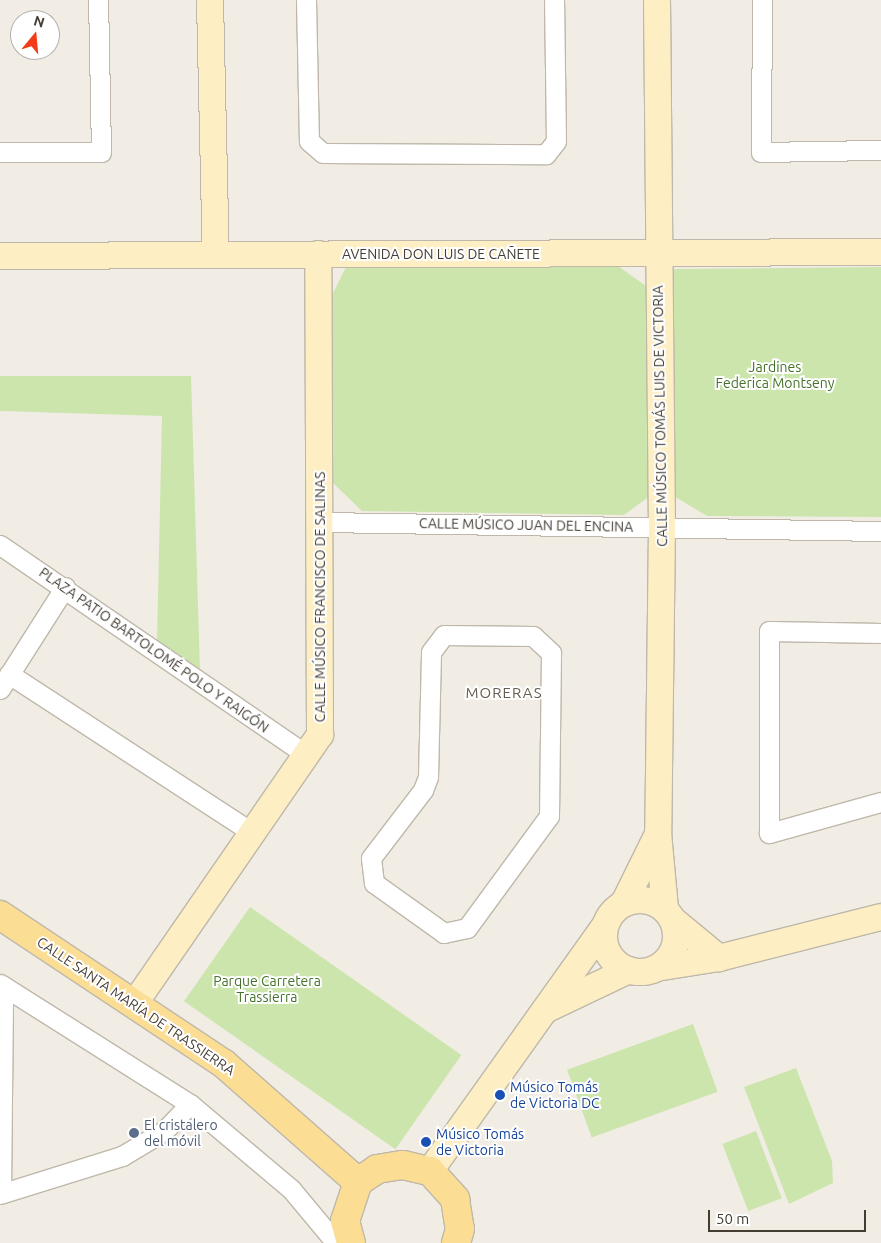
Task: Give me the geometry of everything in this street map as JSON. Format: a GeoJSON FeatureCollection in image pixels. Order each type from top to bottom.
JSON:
{"type":"FeatureCollection","features":[{"type":"Feature","properties":{"kind":"main road","name":"CALLE SANTA MARÍA DE TRASSIERRA"},"geometry":{"type":"LineString","coordinates":[[0,916],[224,1063],[358,1182]]}},
{"type":"Feature","properties":{"kind":"main road"},"geometry":{"type":"LineString","coordinates":[[345,1243],[345,1221],[358,1182],[377,1168],[403,1165],[430,1171],[455,1199],[460,1230],[456,1243]]}},
{"type":"Feature","properties":{"kind":"street"},"geometry":{"type":"LineString","coordinates":[[0,152],[101,152],[98,0]]}},
{"type":"Feature","properties":{"kind":"street"},"geometry":{"type":"LineString","coordinates":[[210,0],[216,255]]}},
{"type":"Feature","properties":{"kind":"street"},"geometry":{"type":"LineString","coordinates":[[306,0],[309,141],[323,153],[536,154],[546,154],[556,141],[554,0]]}},
{"type":"Feature","properties":{"kind":"street","name":"CALLE MÚSICO TOMÁS LUIS DE VICTORIA"},"geometry":{"type":"LineString","coordinates":[[657,0],[662,527],[658,833],[669,915]]}},
{"type":"Feature","properties":{"kind":"street"},"geometry":{"type":"LineString","coordinates":[[762,0],[761,152],[881,150]]}},
{"type":"Feature","properties":{"kind":"street","name":"AVENIDA DON LUIS DE CAÑETE"},"geometry":{"type":"LineString","coordinates":[[0,256],[881,252]]}},
{"type":"Feature","properties":{"kind":"street","name":"CALLE MÚSICO FRANCISCO DE SALINAS"},"geometry":{"type":"LineString","coordinates":[[135,1003],[320,735],[322,522],[318,254]]}},
{"type":"Feature","properties":{"kind":"street","name":"CALLE MÚSICO JUAN DEL ENCINA"},"geometry":{"type":"LineString","coordinates":[[322,522],[881,531]]}},
{"type":"Feature","properties":{"kind":"street","name":"PLAZA PATIO BARTOLOMÉ POLO Y RAIGÓN"},"geometry":{"type":"LineString","coordinates":[[0,545],[66,587],[307,755]]}},
{"type":"Feature","properties":{"kind":"street"},"geometry":{"type":"LineString","coordinates":[[66,587],[5,682],[253,833]]}},
{"type":"Feature","properties":{"kind":"street"},"geometry":{"type":"LineString","coordinates":[[881,634],[769,632],[769,833],[881,802]]}},
{"type":"Feature","properties":{"kind":"street"},"geometry":{"type":"LineString","coordinates":[[444,635],[533,636],[551,653],[549,816],[467,928],[444,933],[374,883],[371,858],[424,790],[431,766],[431,652],[444,635]]}},
{"type":"Feature","properties":{"kind":"street","name":"CALLE MÚSICO TOMÁS LUIS DE VICTORIA"},"geometry":{"type":"LineString","coordinates":[[624,903],[658,833]]}},
{"type":"Feature","properties":{"kind":"street"},"geometry":{"type":"LineString","coordinates":[[430,1171],[542,1012],[606,924],[624,903],[638,899],[669,915],[719,958]]}},
{"type":"Feature","properties":{"kind":"street"},"geometry":{"type":"LineString","coordinates":[[656,968],[674,948],[669,915]]}},
{"type":"Feature","properties":{"kind":"street"},"geometry":{"type":"LineString","coordinates":[[542,1012],[628,970],[656,968],[719,958],[881,917]]}},
{"type":"Feature","properties":{"kind":"street"},"geometry":{"type":"LineString","coordinates":[[606,924],[607,952],[628,970]]}},
{"type":"Feature","properties":{"kind":"street"},"geometry":{"type":"LineString","coordinates":[[2,985],[190,1104],[291,1189],[345,1243]]}},
{"type":"Feature","properties":{"kind":"street"},"geometry":{"type":"LineString","coordinates":[[2,985],[1,1194],[122,1156],[164,1131],[190,1104]]}},
{"type":"Feature","properties":{"kind":"green space"},"geometry":{"type":"Polygon","coordinates":[[[618,266],[650,289],[651,495],[624,515],[362,511],[331,481],[332,295],[346,267],[618,266]]]}},
{"type":"Feature","properties":{"kind":"green space","name":"Jardines Federica Montseny"},"geometry":{"type":"Polygon","coordinates":[[[881,267],[881,517],[707,516],[672,495],[668,275],[675,269],[881,267]]]}},
{"type":"Feature","properties":{"kind":"green space"},"geometry":{"type":"Polygon","coordinates":[[[0,376],[191,376],[200,671],[157,642],[162,416],[0,411],[0,376]]]}},
{"type":"Feature","properties":{"kind":"green space","name":"Parque Carretera Trassierra"},"geometry":{"type":"Polygon","coordinates":[[[250,907],[461,1055],[395,1149],[184,1001],[250,907]]]}},
{"type":"Feature","properties":{"kind":"green space"},"geometry":{"type":"Polygon","coordinates":[[[693,1024],[718,1092],[592,1137],[567,1070],[693,1024]]]}},
{"type":"Feature","properties":{"kind":"green space"},"geometry":{"type":"Polygon","coordinates":[[[796,1068],[832,1161],[833,1183],[789,1204],[744,1087],[796,1068]]]}},
{"type":"Feature","properties":{"kind":"green space"},"geometry":{"type":"Polygon","coordinates":[[[756,1131],[782,1198],[748,1211],[722,1144],[756,1131]]]}},
{"type":"Feature","properties":{"kind":"place","name":"Músico Tomás de Victoria DC"},"geometry":{"type":"Point","coordinates":[500,1095]}},
{"type":"Feature","properties":{"kind":"place","name":"El cristalero del móvil"},"geometry":{"type":"Point","coordinates":[134,1133]}},
{"type":"Feature","properties":{"kind":"place","name":"Músico Tomás de Victoria"},"geometry":{"type":"Point","coordinates":[426,1142]}},
{"type":"Feature","properties":{"kind":"district","name":"MORERAS"},"geometry":{"type":"Point","coordinates":[504,693]}}]}
